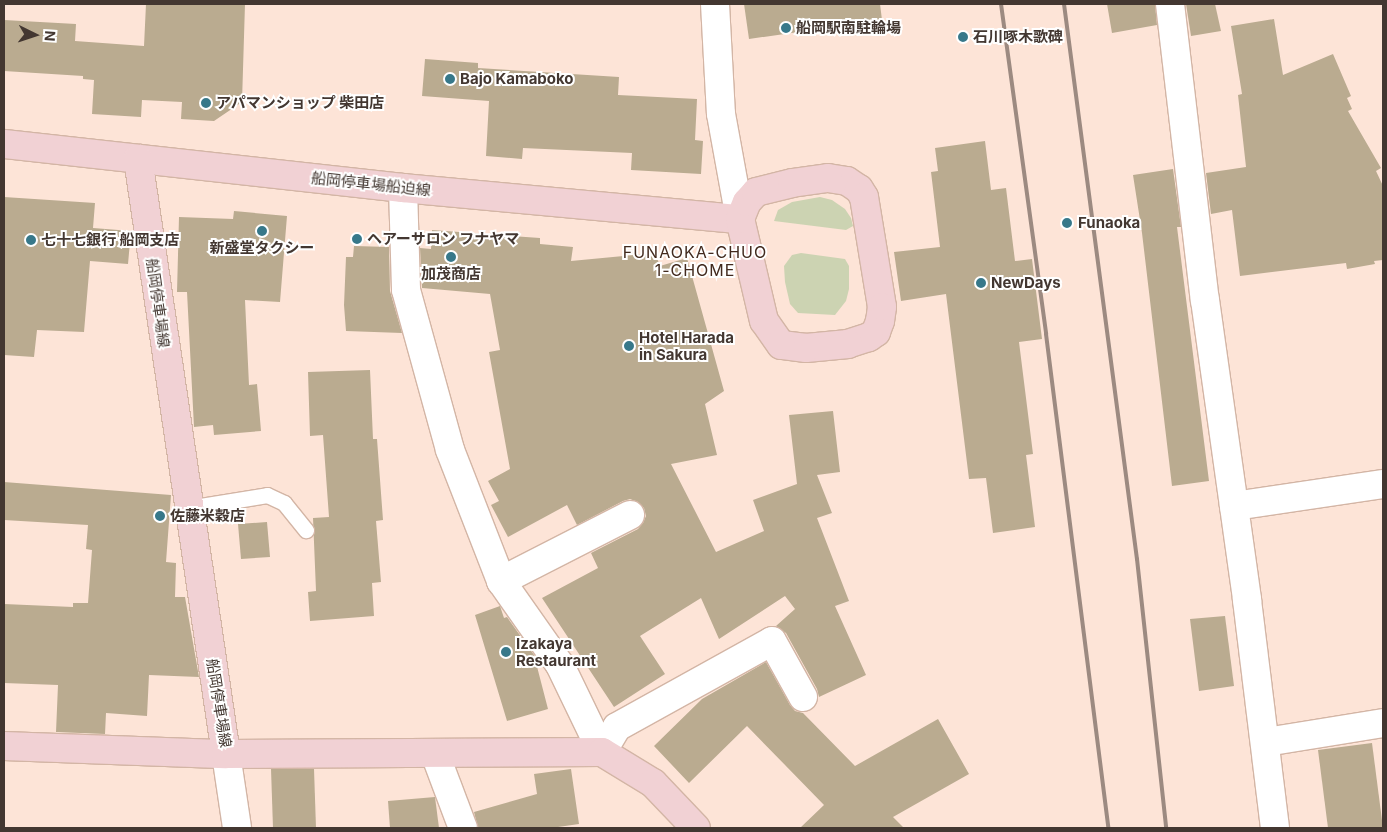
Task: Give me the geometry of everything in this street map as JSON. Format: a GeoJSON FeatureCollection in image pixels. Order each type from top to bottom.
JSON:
{"type":"FeatureCollection","features":[{"type":"Feature","properties":{"kind":"street"},"geometry":{"type":"LineString","coordinates":[[715,4],[721,114],[740,219],[764,321],[781,345],[806,348],[848,344],[869,337],[876,332],[882,307],[864,197],[859,188],[848,181],[828,178],[792,183],[756,192],[747,202],[740,219]]}},
{"type":"Feature","properties":{"kind":"street"},"geometry":{"type":"LineString","coordinates":[[1170,4],[1205,300],[1266,742],[1275,828]]}},
{"type":"Feature","properties":{"kind":"street","name":"船岡停車場船迫線"},"geometry":{"type":"LineString","coordinates":[[4,144],[403,188],[740,219]]}},
{"type":"Feature","properties":{"kind":"street","name":"船岡停車場線"},"geometry":{"type":"LineString","coordinates":[[138,159],[188,508],[226,754],[602,752]]}},
{"type":"Feature","properties":{"kind":"street"},"geometry":{"type":"LineString","coordinates":[[403,188],[406,290],[450,450],[501,581],[560,665],[602,752],[653,783],[696,828]]}},
{"type":"Feature","properties":{"kind":"street"},"geometry":{"type":"LineString","coordinates":[[1234,506],[1383,484]]}},
{"type":"Feature","properties":{"kind":"street"},"geometry":{"type":"LineString","coordinates":[[501,581],[630,515]]}},
{"type":"Feature","properties":{"kind":"street"},"geometry":{"type":"LineString","coordinates":[[602,752],[617,727],[772,642],[803,697]]}},
{"type":"Feature","properties":{"kind":"street"},"geometry":{"type":"LineString","coordinates":[[1266,742],[1383,723]]}},
{"type":"Feature","properties":{"kind":"street"},"geometry":{"type":"LineString","coordinates":[[4,746],[226,754],[237,828]]}},
{"type":"Feature","properties":{"kind":"street"},"geometry":{"type":"LineString","coordinates":[[435,754],[463,828]]}},
{"type":"Feature","properties":{"kind":"lane"},"geometry":{"type":"LineString","coordinates":[[188,508],[267,495],[284,503],[306,530]]}},
{"type":"Feature","properties":{"kind":"green space"},"geometry":{"type":"Polygon","coordinates":[[[820,197],[832,200],[845,209],[851,218],[853,226],[846,230],[774,221],[778,210],[792,202],[820,197]]]}},
{"type":"Feature","properties":{"kind":"green space"},"geometry":{"type":"Polygon","coordinates":[[[801,253],[845,259],[849,266],[849,289],[846,301],[835,315],[798,313],[790,304],[785,282],[784,266],[792,255],[801,253]]]}},
{"type":"Feature","properties":{"kind":"building"},"geometry":{"type":"Polygon","coordinates":[[[146,4],[245,4],[242,102],[214,121],[181,119],[182,102],[142,100],[141,117],[92,114],[94,80],[83,79],[83,76],[4,71],[4,20],[76,24],[75,41],[144,46],[146,4]]]}},
{"type":"Feature","properties":{"kind":"building","name":"船岡駅南駐輪場"},"geometry":{"type":"Polygon","coordinates":[[[744,4],[880,4],[882,20],[749,39],[744,4]]]}},
{"type":"Feature","properties":{"kind":"building"},"geometry":{"type":"Polygon","coordinates":[[[1107,4],[1155,4],[1157,25],[1112,33],[1107,4]]]}},
{"type":"Feature","properties":{"kind":"building"},"geometry":{"type":"Polygon","coordinates":[[[1186,4],[1215,4],[1221,31],[1191,36],[1186,4]]]}},
{"type":"Feature","properties":{"kind":"building"},"geometry":{"type":"Polygon","coordinates":[[[1274,19],[1283,75],[1333,54],[1351,96],[1347,98],[1352,109],[1348,111],[1381,168],[1376,171],[1383,186],[1383,260],[1374,261],[1375,264],[1347,269],[1346,263],[1240,276],[1232,210],[1211,214],[1206,173],[1246,167],[1238,95],[1242,94],[1231,26],[1274,19]]]}},
{"type":"Feature","properties":{"kind":"building"},"geometry":{"type":"Polygon","coordinates":[[[425,59],[478,63],[478,68],[619,77],[618,95],[697,99],[695,140],[703,141],[701,174],[631,170],[632,153],[523,148],[522,159],[486,156],[489,101],[422,96],[425,59]]]}},
{"type":"Feature","properties":{"kind":"building"},"geometry":{"type":"Polygon","coordinates":[[[985,141],[991,190],[1006,188],[1015,261],[1032,259],[1042,339],[1019,342],[1033,454],[1026,455],[1035,527],[993,533],[986,478],[969,479],[946,294],[901,301],[894,252],[940,247],[931,172],[938,171],[935,148],[985,141]]]}},
{"type":"Feature","properties":{"kind":"building"},"geometry":{"type":"Polygon","coordinates":[[[1173,169],[1181,227],[1177,227],[1209,481],[1172,486],[1142,233],[1133,175],[1173,169]]]}},
{"type":"Feature","properties":{"kind":"building"},"geometry":{"type":"Polygon","coordinates":[[[4,197],[95,203],[93,228],[131,231],[128,264],[90,261],[84,332],[37,330],[34,357],[4,355],[4,197]]]}},
{"type":"Feature","properties":{"kind":"building"},"geometry":{"type":"Polygon","coordinates":[[[234,211],[287,216],[280,302],[245,300],[249,385],[257,384],[261,431],[214,435],[213,425],[194,427],[187,292],[177,292],[179,217],[233,219],[234,211]]]}},
{"type":"Feature","properties":{"kind":"building"},"geometry":{"type":"Polygon","coordinates":[[[432,230],[540,238],[540,244],[573,247],[571,261],[655,253],[660,266],[687,258],[724,391],[705,404],[717,455],[671,464],[716,552],[764,531],[753,500],[797,484],[789,415],[833,411],[840,472],[817,475],[832,513],[817,518],[849,601],[835,606],[866,675],[819,697],[817,689],[786,633],[776,626],[795,609],[785,596],[719,639],[701,598],[640,636],[665,674],[614,707],[542,598],[598,568],[591,553],[638,529],[646,516],[644,508],[638,502],[630,499],[577,525],[567,505],[508,537],[491,505],[499,501],[488,481],[510,469],[489,352],[500,350],[490,294],[422,288],[420,248],[431,249],[432,230]]]}},
{"type":"Feature","properties":{"kind":"building"},"geometry":{"type":"Polygon","coordinates":[[[354,246],[389,247],[390,291],[402,333],[346,331],[344,305],[346,257],[353,257],[354,246]]]}},
{"type":"Feature","properties":{"kind":"building"},"geometry":{"type":"Polygon","coordinates":[[[370,370],[373,439],[377,439],[383,520],[376,521],[381,582],[372,583],[374,616],[310,621],[308,592],[316,591],[313,518],[329,517],[323,435],[310,436],[308,372],[370,370]]]}},
{"type":"Feature","properties":{"kind":"building"},"geometry":{"type":"Polygon","coordinates":[[[4,482],[171,495],[166,562],[176,563],[175,597],[185,597],[199,677],[149,675],[147,716],[106,713],[105,734],[56,732],[58,685],[4,683],[4,604],[73,607],[73,603],[88,603],[92,550],[86,549],[88,525],[4,520],[4,482]]]}},
{"type":"Feature","properties":{"kind":"building"},"geometry":{"type":"Polygon","coordinates":[[[267,522],[270,557],[241,559],[238,524],[267,522]]]}},
{"type":"Feature","properties":{"kind":"building","name":"Izakaya Restaurant"},"geometry":{"type":"Polygon","coordinates":[[[500,606],[504,618],[507,617],[534,655],[548,709],[507,721],[475,615],[500,606]]]}},
{"type":"Feature","properties":{"kind":"building"},"geometry":{"type":"Polygon","coordinates":[[[1225,616],[1234,686],[1199,691],[1190,619],[1225,616]]]}},
{"type":"Feature","properties":{"kind":"building"},"geometry":{"type":"Polygon","coordinates":[[[766,662],[795,711],[803,713],[855,766],[938,719],[969,774],[893,817],[904,828],[800,828],[824,805],[747,726],[689,783],[654,746],[702,699],[766,662]]]}},
{"type":"Feature","properties":{"kind":"building"},"geometry":{"type":"Polygon","coordinates":[[[1372,743],[1383,828],[1328,828],[1318,750],[1372,743]]]}},
{"type":"Feature","properties":{"kind":"building"},"geometry":{"type":"Polygon","coordinates":[[[271,769],[314,769],[316,828],[273,828],[271,769]]]}},
{"type":"Feature","properties":{"kind":"building"},"geometry":{"type":"Polygon","coordinates":[[[571,769],[579,824],[551,828],[478,828],[474,812],[537,794],[534,774],[571,769]]]}},
{"type":"Feature","properties":{"kind":"building"},"geometry":{"type":"Polygon","coordinates":[[[435,797],[439,828],[390,828],[388,801],[435,797]]]}},
{"type":"Feature","properties":{"kind":"railway"},"geometry":{"type":"LineString","coordinates":[[1001,4],[1046,334],[1108,828]]}},
{"type":"Feature","properties":{"kind":"railway"},"geometry":{"type":"LineString","coordinates":[[1064,4],[1137,559],[1166,828]]}},
{"type":"Feature","properties":{"kind":"place","name":"船岡駅南駐輪場"},"geometry":{"type":"Point","coordinates":[786,28]}},
{"type":"Feature","properties":{"kind":"place","name":"石川啄木歌碑"},"geometry":{"type":"Point","coordinates":[963,37]}},
{"type":"Feature","properties":{"kind":"place","name":"Bajo Kamaboko"},"geometry":{"type":"Point","coordinates":[450,79]}},
{"type":"Feature","properties":{"kind":"place","name":"アパマンショップ 柴田店"},"geometry":{"type":"Point","coordinates":[206,103]}},
{"type":"Feature","properties":{"kind":"place","name":"Funaoka"},"geometry":{"type":"Point","coordinates":[1067,223]}},
{"type":"Feature","properties":{"kind":"place","name":"新盛堂タクシー"},"geometry":{"type":"Point","coordinates":[262,231]}},
{"type":"Feature","properties":{"kind":"place","name":"ヘアーサロン フナヤマ"},"geometry":{"type":"Point","coordinates":[357,239]}},
{"type":"Feature","properties":{"kind":"place","name":"七十七銀行 船岡支店"},"geometry":{"type":"Point","coordinates":[31,240]}},
{"type":"Feature","properties":{"kind":"place","name":"加茂商店"},"geometry":{"type":"Point","coordinates":[451,257]}},
{"type":"Feature","properties":{"kind":"place","name":"NewDays"},"geometry":{"type":"Point","coordinates":[981,283]}},
{"type":"Feature","properties":{"kind":"place","name":"Hotel Harada in Sakura"},"geometry":{"type":"Point","coordinates":[629,346]}},
{"type":"Feature","properties":{"kind":"place","name":"佐藤米穀店"},"geometry":{"type":"Point","coordinates":[160,516]}},
{"type":"Feature","properties":{"kind":"place","name":"Izakaya Restaurant"},"geometry":{"type":"Point","coordinates":[506,652]}},
{"type":"Feature","properties":{"kind":"district","name":"FUNAOKA-CHUO 1-CHOME"},"geometry":{"type":"Point","coordinates":[695,261]}}]}
